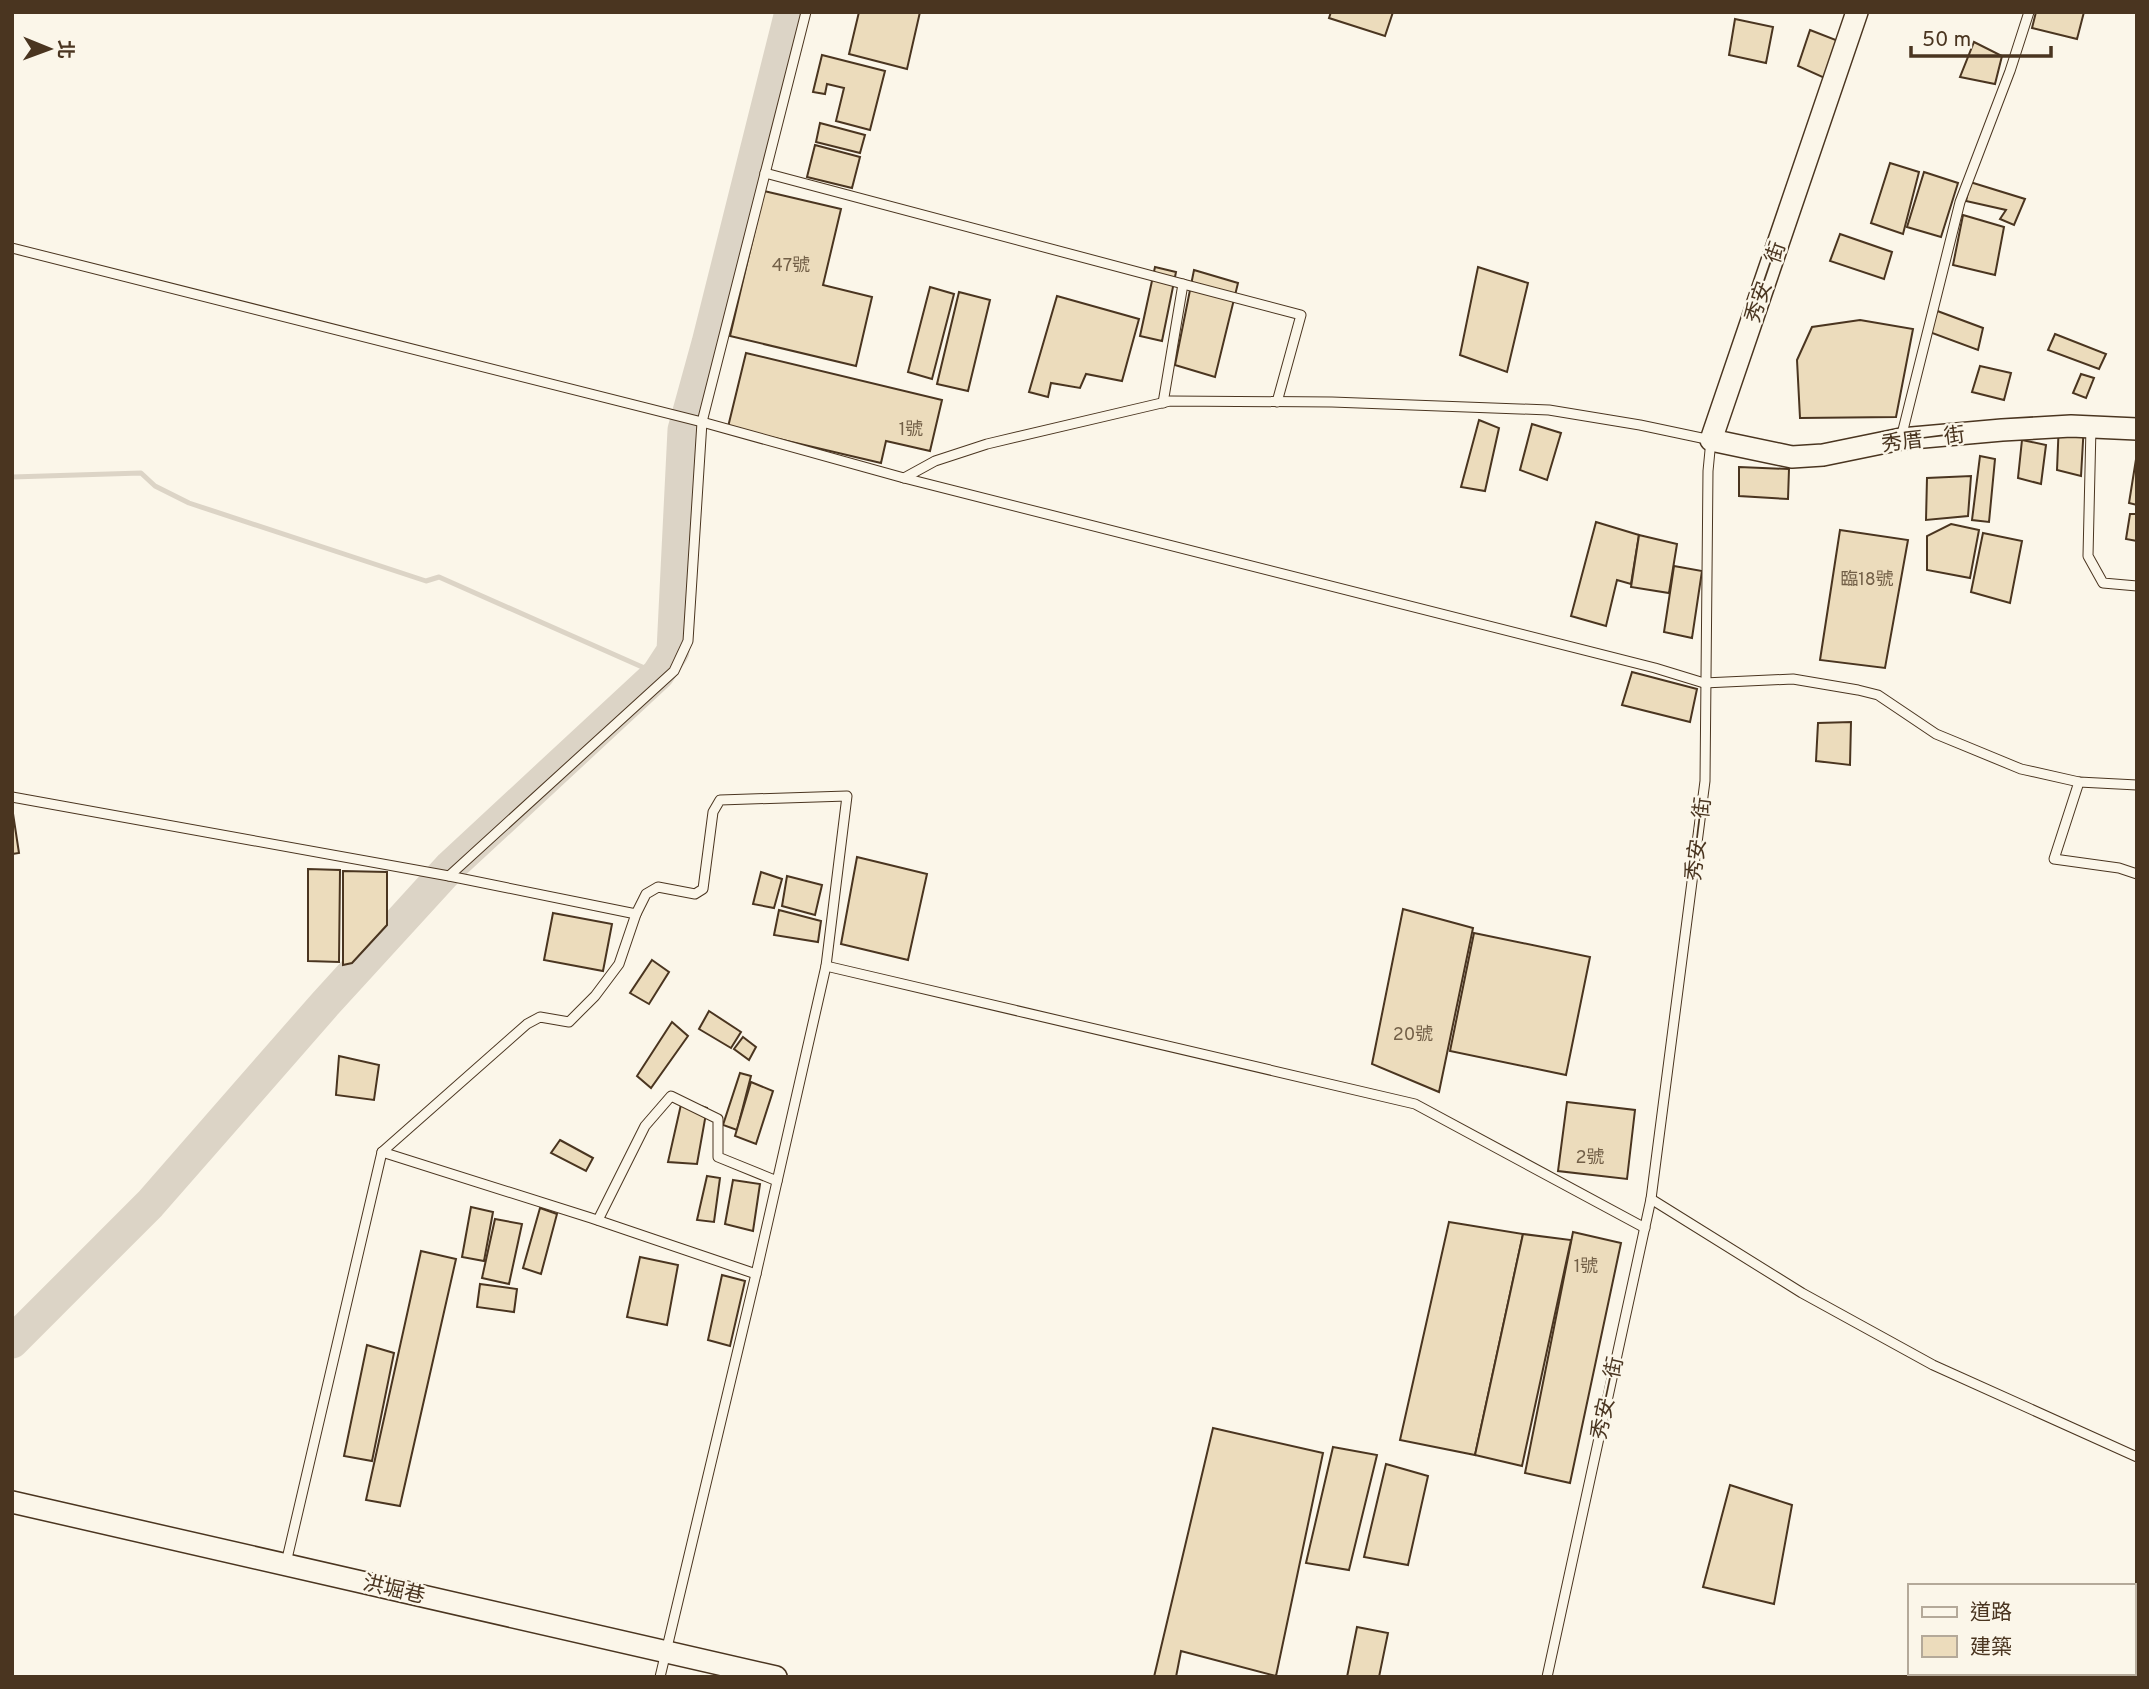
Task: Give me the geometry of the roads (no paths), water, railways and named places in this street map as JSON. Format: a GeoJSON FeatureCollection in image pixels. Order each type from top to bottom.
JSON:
{"type":"FeatureCollection","features":[{"type":"Feature","properties":{"kind":"street","name":"秀安一街"},"geometry":{"type":"LineString","coordinates":[[1711,440],[1857,12]]}},
{"type":"Feature","properties":{"kind":"street","name":"秀厝一街"},"geometry":{"type":"LineString","coordinates":[[1711,440],[1792,457],[1823,455],[1901,439],[2002,430],[2071,426],[2137,429]]}},
{"type":"Feature","properties":{"kind":"street","name":"洪堀巷"},"geometry":{"type":"LineString","coordinates":[[12,1502],[776,1677]]}},
{"type":"Feature","properties":{"kind":"lane"},"geometry":{"type":"LineString","coordinates":[[449,876],[674,671],[688,641],[702,422],[806,12]]}},
{"type":"Feature","properties":{"kind":"lane"},"geometry":{"type":"LineString","coordinates":[[1901,439],[1960,202],[2010,71],[2029,12]]}},
{"type":"Feature","properties":{"kind":"lane"},"geometry":{"type":"LineString","coordinates":[[765,173],[1300,315],[1277,402]]}},
{"type":"Feature","properties":{"kind":"lane"},"geometry":{"type":"LineString","coordinates":[[12,248],[702,422],[904,478],[1655,668],[1704,683],[1793,679],[1878,695],[1936,734],[2021,769],[2079,782],[2137,785]]}},
{"type":"Feature","properties":{"kind":"lane"},"geometry":{"type":"LineString","coordinates":[[1163,403],[1183,284]]}},
{"type":"Feature","properties":{"kind":"lane"},"geometry":{"type":"LineString","coordinates":[[904,478],[935,461],[987,444],[1163,403],[1434,404],[1549,410],[1711,440]]}},
{"type":"Feature","properties":{"kind":"lane"},"geometry":{"type":"LineString","coordinates":[[2091,427],[2088,556],[2104,583],[2137,586]]}},
{"type":"Feature","properties":{"kind":"lane","name":"秀安一街"},"geometry":{"type":"LineString","coordinates":[[1548,1677],[1651,1199],[1705,780],[1704,683],[1708,471],[1711,440]]}},
{"type":"Feature","properties":{"kind":"lane"},"geometry":{"type":"LineString","coordinates":[[2079,782],[2054,859],[2119,868],[2137,874]]}},
{"type":"Feature","properties":{"kind":"lane"},"geometry":{"type":"LineString","coordinates":[[286,1563],[382,1152],[527,1024],[540,1017],[569,1022],[595,996],[619,964],[636,914],[646,894],[658,887],[695,894],[703,889],[713,812],[720,800],[847,796],[826,966],[660,1677]]}},
{"type":"Feature","properties":{"kind":"lane"},"geometry":{"type":"LineString","coordinates":[[12,797],[449,876],[636,914]]}},
{"type":"Feature","properties":{"kind":"lane"},"geometry":{"type":"LineString","coordinates":[[826,966],[1415,1104],[1644,1228]]}},
{"type":"Feature","properties":{"kind":"lane"},"geometry":{"type":"LineString","coordinates":[[598,1220],[645,1126],[671,1096],[718,1119],[718,1157],[777,1181]]}},
{"type":"Feature","properties":{"kind":"lane"},"geometry":{"type":"LineString","coordinates":[[382,1152],[598,1220],[756,1274]]}},
{"type":"Feature","properties":{"kind":"lane"},"geometry":{"type":"LineString","coordinates":[[1651,1199],[1802,1293],[1933,1365],[2137,1457]]}},
{"type":"Feature","properties":{"kind":"waterway"},"geometry":{"type":"LineString","coordinates":[[12,1342],[150,1204],[325,1004],[451,866],[658,674],[673,651],[684,430],[791,12]]}},
{"type":"Feature","properties":{"kind":"waterway"},"geometry":{"type":"LineString","coordinates":[[12,477],[141,473],[155,486],[189,503],[426,581],[439,577],[658,674]]}}]}
